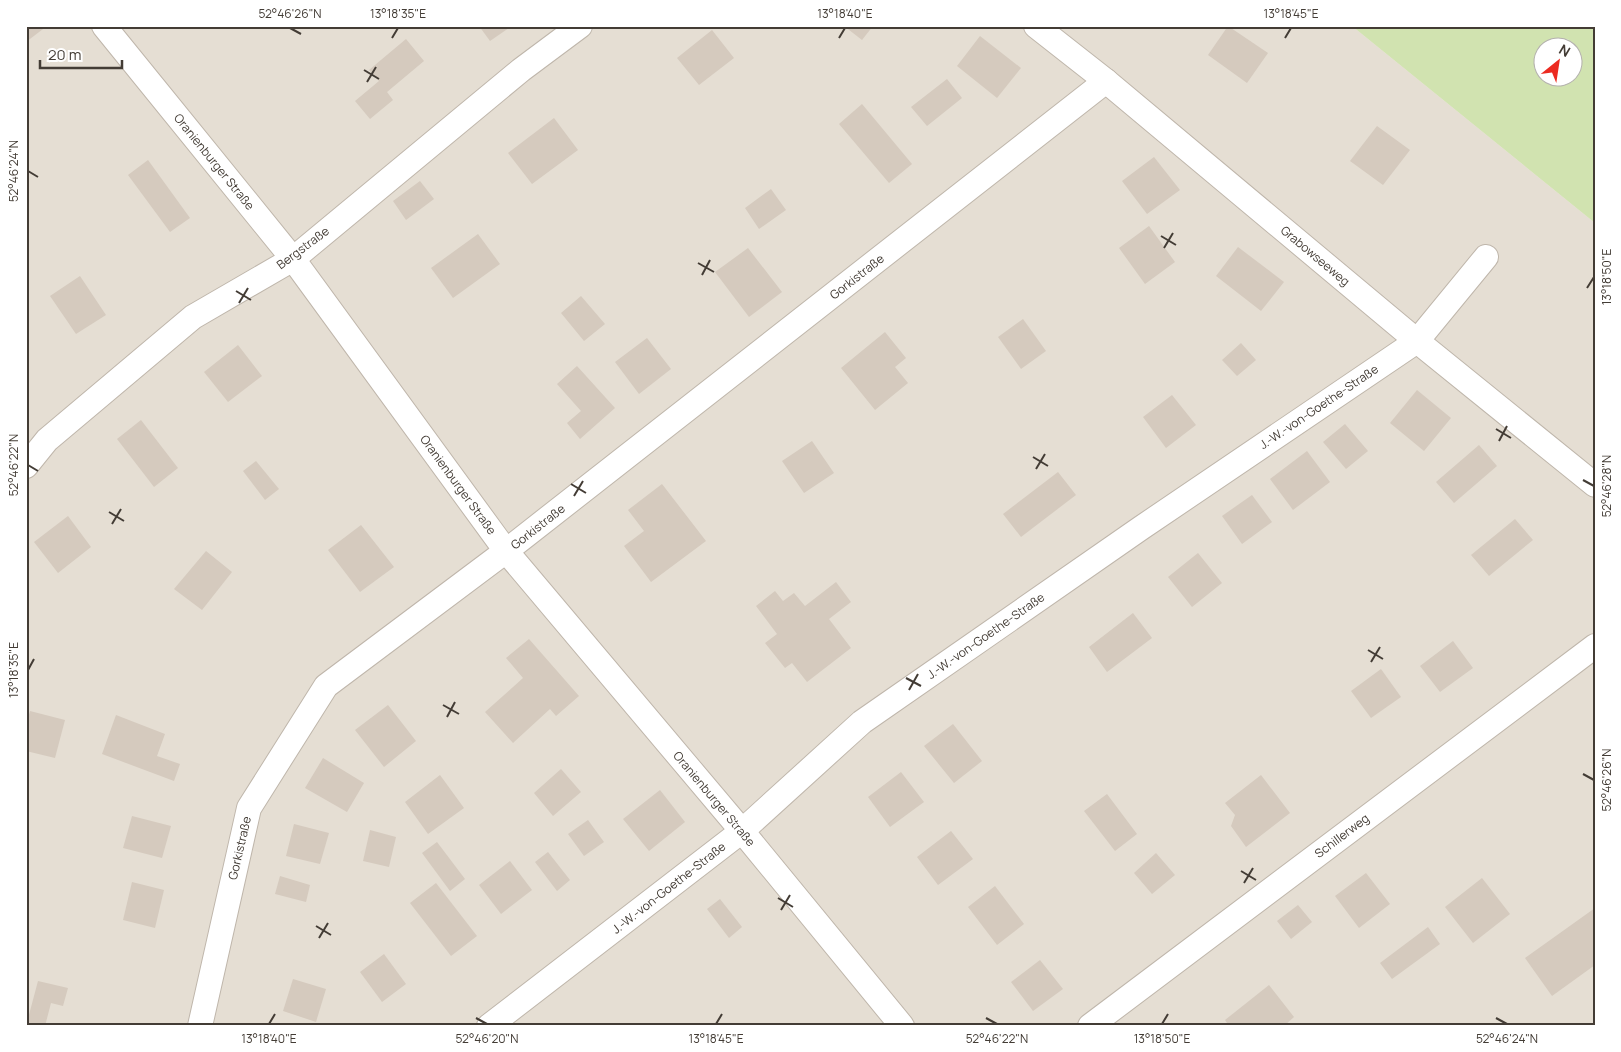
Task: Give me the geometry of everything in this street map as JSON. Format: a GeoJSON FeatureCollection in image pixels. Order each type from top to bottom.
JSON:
{"type":"FeatureCollection","features":[{"type":"Feature","properties":{"kind":"street","name":"Oranienburger Straße"},"geometry":{"type":"LineString","coordinates":[[104,26],[293,259],[506,551],[742,831],[902,1026]]}},
{"type":"Feature","properties":{"kind":"street","name":"Bergstraße"},"geometry":{"type":"LineString","coordinates":[[26,466],[46,440],[193,318],[293,259],[521,70],[580,26]]}},
{"type":"Feature","properties":{"kind":"street","name":"Grabowseeweg"},"geometry":{"type":"LineString","coordinates":[[1036,26],[1106,81],[1417,341],[1595,485]]}},
{"type":"Feature","properties":{"kind":"street","name":"Gorkistraße"},"geometry":{"type":"LineString","coordinates":[[200,1026],[249,808],[326,686],[506,551],[1106,81]]}},
{"type":"Feature","properties":{"kind":"street","name":"J.-W.-von-Goethe-Straße"},"geometry":{"type":"LineString","coordinates":[[489,1026],[742,831],[862,722],[1132,533],[1417,341],[1486,257]]}},
{"type":"Feature","properties":{"kind":"street","name":"Schillerweg"},"geometry":{"type":"LineString","coordinates":[[1090,1026],[1595,646]]}},
{"type":"Feature","properties":{"kind":"shaded area"},"geometry":{"type":"Polygon","coordinates":[[[26,26],[1352,26],[1595,223],[1595,1026],[26,1026],[26,26]]]}},
{"type":"Feature","properties":{"kind":"green space"},"geometry":{"type":"Polygon","coordinates":[[[1352,26],[1595,26],[1595,223],[1352,26]]]}},
{"type":"Feature","properties":{"kind":"building"},"geometry":{"type":"Polygon","coordinates":[[[26,26],[47,26],[26,42],[26,26]]]}},
{"type":"Feature","properties":{"kind":"building"},"geometry":{"type":"Polygon","coordinates":[[[479,26],[512,26],[490,41],[479,26]]]}},
{"type":"Feature","properties":{"kind":"building"},"geometry":{"type":"Polygon","coordinates":[[[844,26],[873,26],[862,40],[844,26]]]}},
{"type":"Feature","properties":{"kind":"building"},"geometry":{"type":"Polygon","coordinates":[[[1228,26],[1268,53],[1247,83],[1208,55],[1228,26]]]}},
{"type":"Feature","properties":{"kind":"building"},"geometry":{"type":"Polygon","coordinates":[[[712,30],[734,58],[699,85],[677,58],[712,30]]]}},
{"type":"Feature","properties":{"kind":"building"},"geometry":{"type":"Polygon","coordinates":[[[980,36],[1021,68],[997,98],[957,66],[980,36]]]}},
{"type":"Feature","properties":{"kind":"building"},"geometry":{"type":"Polygon","coordinates":[[[406,39],[424,61],[387,92],[393,100],[370,119],[355,101],[379,81],[369,70],[406,39]]]}},
{"type":"Feature","properties":{"kind":"building"},"geometry":{"type":"Polygon","coordinates":[[[947,79],[962,98],[927,126],[911,107],[947,79]]]}},
{"type":"Feature","properties":{"kind":"building"},"geometry":{"type":"Polygon","coordinates":[[[862,104],[912,164],[889,183],[839,124],[862,104]]]}},
{"type":"Feature","properties":{"kind":"building"},"geometry":{"type":"Polygon","coordinates":[[[554,118],[578,150],[532,184],[508,153],[554,118]]]}},
{"type":"Feature","properties":{"kind":"building"},"geometry":{"type":"Polygon","coordinates":[[[1377,126],[1410,150],[1383,185],[1350,161],[1377,126]]]}},
{"type":"Feature","properties":{"kind":"building"},"geometry":{"type":"Polygon","coordinates":[[[1154,157],[1180,190],[1147,214],[1122,181],[1154,157]]]}},
{"type":"Feature","properties":{"kind":"building"},"geometry":{"type":"Polygon","coordinates":[[[148,160],[190,218],[170,232],[128,175],[148,160]]]}},
{"type":"Feature","properties":{"kind":"building"},"geometry":{"type":"Polygon","coordinates":[[[420,181],[434,199],[406,220],[393,201],[420,181]]]}},
{"type":"Feature","properties":{"kind":"building"},"geometry":{"type":"Polygon","coordinates":[[[771,189],[786,210],[759,229],[745,208],[771,189]]]}},
{"type":"Feature","properties":{"kind":"building"},"geometry":{"type":"Polygon","coordinates":[[[1149,226],[1175,262],[1145,284],[1119,248],[1149,226]]]}},
{"type":"Feature","properties":{"kind":"building"},"geometry":{"type":"Polygon","coordinates":[[[478,234],[500,264],[453,298],[431,268],[478,234]]]}},
{"type":"Feature","properties":{"kind":"building"},"geometry":{"type":"Polygon","coordinates":[[[1238,247],[1284,282],[1261,311],[1216,276],[1238,247]]]}},
{"type":"Feature","properties":{"kind":"building"},"geometry":{"type":"Polygon","coordinates":[[[748,248],[782,292],[749,317],[715,272],[748,248]]]}},
{"type":"Feature","properties":{"kind":"building"},"geometry":{"type":"Polygon","coordinates":[[[80,276],[106,315],[76,334],[50,296],[80,276]]]}},
{"type":"Feature","properties":{"kind":"building"},"geometry":{"type":"Polygon","coordinates":[[[581,296],[605,324],[584,341],[561,313],[581,296]]]}},
{"type":"Feature","properties":{"kind":"building"},"geometry":{"type":"Polygon","coordinates":[[[1023,319],[1046,351],[1021,369],[998,337],[1023,319]]]}},
{"type":"Feature","properties":{"kind":"building"},"geometry":{"type":"Polygon","coordinates":[[[885,332],[906,358],[895,367],[908,383],[875,410],[841,368],[885,332]]]}},
{"type":"Feature","properties":{"kind":"building"},"geometry":{"type":"Polygon","coordinates":[[[647,338],[671,369],[639,394],[615,362],[647,338]]]}},
{"type":"Feature","properties":{"kind":"building"},"geometry":{"type":"Polygon","coordinates":[[[1241,343],[1256,360],[1237,376],[1222,360],[1241,343]]]}},
{"type":"Feature","properties":{"kind":"building"},"geometry":{"type":"Polygon","coordinates":[[[238,345],[262,376],[228,402],[204,372],[238,345]]]}},
{"type":"Feature","properties":{"kind":"building"},"geometry":{"type":"Polygon","coordinates":[[[577,366],[615,408],[580,439],[567,423],[581,411],[557,384],[577,366]]]}},
{"type":"Feature","properties":{"kind":"building"},"geometry":{"type":"Polygon","coordinates":[[[1417,390],[1451,418],[1424,451],[1390,423],[1417,390]]]}},
{"type":"Feature","properties":{"kind":"building"},"geometry":{"type":"Polygon","coordinates":[[[1172,395],[1196,425],[1166,448],[1143,417],[1172,395]]]}},
{"type":"Feature","properties":{"kind":"building"},"geometry":{"type":"Polygon","coordinates":[[[141,420],[178,468],[154,487],[117,439],[141,420]]]}},
{"type":"Feature","properties":{"kind":"building"},"geometry":{"type":"Polygon","coordinates":[[[1345,424],[1368,451],[1346,469],[1323,442],[1345,424]]]}},
{"type":"Feature","properties":{"kind":"building"},"geometry":{"type":"Polygon","coordinates":[[[812,441],[834,473],[804,493],[782,461],[812,441]]]}},
{"type":"Feature","properties":{"kind":"building"},"geometry":{"type":"Polygon","coordinates":[[[1479,445],[1497,466],[1454,503],[1436,482],[1479,445]]]}},
{"type":"Feature","properties":{"kind":"building"},"geometry":{"type":"Polygon","coordinates":[[[1307,451],[1330,482],[1293,510],[1270,479],[1307,451]]]}},
{"type":"Feature","properties":{"kind":"building"},"geometry":{"type":"Polygon","coordinates":[[[256,461],[279,489],[265,500],[243,471],[256,461]]]}},
{"type":"Feature","properties":{"kind":"building"},"geometry":{"type":"Polygon","coordinates":[[[1058,472],[1076,495],[1021,537],[1003,514],[1058,472]]]}},
{"type":"Feature","properties":{"kind":"building"},"geometry":{"type":"Polygon","coordinates":[[[662,484],[706,541],[651,582],[624,546],[644,531],[628,510],[662,484]]]}},
{"type":"Feature","properties":{"kind":"building"},"geometry":{"type":"Polygon","coordinates":[[[1252,495],[1272,522],[1242,544],[1222,516],[1252,495]]]}},
{"type":"Feature","properties":{"kind":"building"},"geometry":{"type":"Polygon","coordinates":[[[68,516],[91,547],[58,573],[34,542],[68,516]]]}},
{"type":"Feature","properties":{"kind":"building"},"geometry":{"type":"Polygon","coordinates":[[[1515,519],[1533,540],[1489,576],[1471,555],[1515,519]]]}},
{"type":"Feature","properties":{"kind":"building"},"geometry":{"type":"Polygon","coordinates":[[[361,525],[394,567],[360,592],[328,550],[361,525]]]}},
{"type":"Feature","properties":{"kind":"building"},"geometry":{"type":"Polygon","coordinates":[[[206,551],[232,572],[202,610],[174,589],[206,551]]]}},
{"type":"Feature","properties":{"kind":"building"},"geometry":{"type":"Polygon","coordinates":[[[1198,553],[1222,583],[1192,607],[1168,577],[1198,553]]]}},
{"type":"Feature","properties":{"kind":"building"},"geometry":{"type":"Polygon","coordinates":[[[836,582],[851,602],[829,619],[851,648],[807,682],[792,663],[785,668],[765,643],[777,634],[756,606],[775,591],[783,601],[794,593],[805,606],[836,582]]]}},
{"type":"Feature","properties":{"kind":"building"},"geometry":{"type":"Polygon","coordinates":[[[1133,613],[1152,638],[1107,672],[1089,647],[1133,613]]]}},
{"type":"Feature","properties":{"kind":"building"},"geometry":{"type":"Polygon","coordinates":[[[529,639],[579,696],[556,716],[550,709],[513,743],[485,712],[523,678],[506,658],[529,639]]]}},
{"type":"Feature","properties":{"kind":"building"},"geometry":{"type":"Polygon","coordinates":[[[1453,641],[1473,668],[1440,692],[1420,666],[1453,641]]]}},
{"type":"Feature","properties":{"kind":"building"},"geometry":{"type":"Polygon","coordinates":[[[1381,669],[1401,697],[1371,718],[1351,691],[1381,669]]]}},
{"type":"Feature","properties":{"kind":"building"},"geometry":{"type":"Polygon","coordinates":[[[388,705],[416,741],[384,767],[355,730],[388,705]]]}},
{"type":"Feature","properties":{"kind":"building"},"geometry":{"type":"Polygon","coordinates":[[[30,711],[65,720],[55,758],[26,751],[26,725],[30,711]]]}},
{"type":"Feature","properties":{"kind":"building"},"geometry":{"type":"Polygon","coordinates":[[[116,715],[165,734],[157,756],[180,764],[174,781],[102,754],[116,715]]]}},
{"type":"Feature","properties":{"kind":"building"},"geometry":{"type":"Polygon","coordinates":[[[953,724],[982,761],[954,783],[924,746],[953,724]]]}},
{"type":"Feature","properties":{"kind":"building"},"geometry":{"type":"Polygon","coordinates":[[[323,758],[364,783],[347,812],[305,788],[323,758]]]}},
{"type":"Feature","properties":{"kind":"building"},"geometry":{"type":"Polygon","coordinates":[[[561,769],[581,792],[553,816],[534,793],[561,769]]]}},
{"type":"Feature","properties":{"kind":"building"},"geometry":{"type":"Polygon","coordinates":[[[901,772],[924,802],[890,827],[868,797],[901,772]]]}},
{"type":"Feature","properties":{"kind":"building"},"geometry":{"type":"Polygon","coordinates":[[[440,775],[464,808],[428,834],[405,802],[440,775]]]}},
{"type":"Feature","properties":{"kind":"building"},"geometry":{"type":"Polygon","coordinates":[[[1261,775],[1290,813],[1246,847],[1231,826],[1235,815],[1225,803],[1261,775]]]}},
{"type":"Feature","properties":{"kind":"building"},"geometry":{"type":"Polygon","coordinates":[[[660,790],[685,822],[649,851],[623,819],[660,790]]]}},
{"type":"Feature","properties":{"kind":"building"},"geometry":{"type":"Polygon","coordinates":[[[1107,794],[1137,834],[1115,851],[1084,811],[1107,794]]]}},
{"type":"Feature","properties":{"kind":"building"},"geometry":{"type":"Polygon","coordinates":[[[132,816],[171,826],[162,858],[123,848],[132,816]]]}},
{"type":"Feature","properties":{"kind":"building"},"geometry":{"type":"Polygon","coordinates":[[[588,820],[604,842],[584,856],[568,834],[588,820]]]}},
{"type":"Feature","properties":{"kind":"building"},"geometry":{"type":"Polygon","coordinates":[[[294,824],[329,833],[320,864],[286,856],[294,824]]]}},
{"type":"Feature","properties":{"kind":"building"},"geometry":{"type":"Polygon","coordinates":[[[370,830],[396,837],[389,867],[363,861],[370,830]]]}},
{"type":"Feature","properties":{"kind":"building"},"geometry":{"type":"Polygon","coordinates":[[[951,831],[973,859],[938,885],[917,857],[951,831]]]}},
{"type":"Feature","properties":{"kind":"building"},"geometry":{"type":"Polygon","coordinates":[[[437,842],[465,879],[450,891],[422,853],[437,842]]]}},
{"type":"Feature","properties":{"kind":"building"},"geometry":{"type":"Polygon","coordinates":[[[548,852],[570,880],[557,891],[535,862],[548,852]]]}},
{"type":"Feature","properties":{"kind":"building"},"geometry":{"type":"Polygon","coordinates":[[[1156,853],[1175,875],[1152,894],[1134,873],[1156,853]]]}},
{"type":"Feature","properties":{"kind":"building"},"geometry":{"type":"Polygon","coordinates":[[[510,861],[532,890],[501,914],[479,885],[510,861]]]}},
{"type":"Feature","properties":{"kind":"building"},"geometry":{"type":"Polygon","coordinates":[[[1366,873],[1390,904],[1359,928],[1335,896],[1366,873]]]}},
{"type":"Feature","properties":{"kind":"building"},"geometry":{"type":"Polygon","coordinates":[[[280,876],[310,885],[306,902],[275,894],[280,876]]]}},
{"type":"Feature","properties":{"kind":"building"},"geometry":{"type":"Polygon","coordinates":[[[1482,878],[1510,914],[1473,943],[1445,907],[1482,878]]]}},
{"type":"Feature","properties":{"kind":"building"},"geometry":{"type":"Polygon","coordinates":[[[132,882],[164,890],[155,928],[123,920],[132,882]]]}},
{"type":"Feature","properties":{"kind":"building"},"geometry":{"type":"Polygon","coordinates":[[[436,883],[477,936],[451,956],[410,903],[436,883]]]}},
{"type":"Feature","properties":{"kind":"building"},"geometry":{"type":"Polygon","coordinates":[[[995,886],[1024,924],[997,945],[968,907],[995,886]]]}},
{"type":"Feature","properties":{"kind":"building"},"geometry":{"type":"Polygon","coordinates":[[[720,899],[742,927],[729,938],[707,909],[720,899]]]}},
{"type":"Feature","properties":{"kind":"building"},"geometry":{"type":"Polygon","coordinates":[[[1298,905],[1312,922],[1291,939],[1277,921],[1298,905]]]}},
{"type":"Feature","properties":{"kind":"building"},"geometry":{"type":"Polygon","coordinates":[[[1595,908],[1595,965],[1552,996],[1525,958],[1595,908]]]}},
{"type":"Feature","properties":{"kind":"building"},"geometry":{"type":"Polygon","coordinates":[[[1428,927],[1440,944],[1392,979],[1380,963],[1428,927]]]}},
{"type":"Feature","properties":{"kind":"building"},"geometry":{"type":"Polygon","coordinates":[[[384,954],[406,984],[382,1002],[360,972],[384,954]]]}},
{"type":"Feature","properties":{"kind":"building"},"geometry":{"type":"Polygon","coordinates":[[[1040,960],[1063,989],[1033,1011],[1011,982],[1040,960]]]}},
{"type":"Feature","properties":{"kind":"building"},"geometry":{"type":"Polygon","coordinates":[[[293,979],[326,989],[316,1022],[283,1011],[293,979]]]}},
{"type":"Feature","properties":{"kind":"building"},"geometry":{"type":"Polygon","coordinates":[[[38,981],[68,988],[63,1006],[51,1003],[45,1026],[26,1026],[38,981]]]}},
{"type":"Feature","properties":{"kind":"building"},"geometry":{"type":"Polygon","coordinates":[[[1269,985],[1294,1017],[1284,1026],[1229,1026],[1225,1020],[1269,985]]]}}]}
